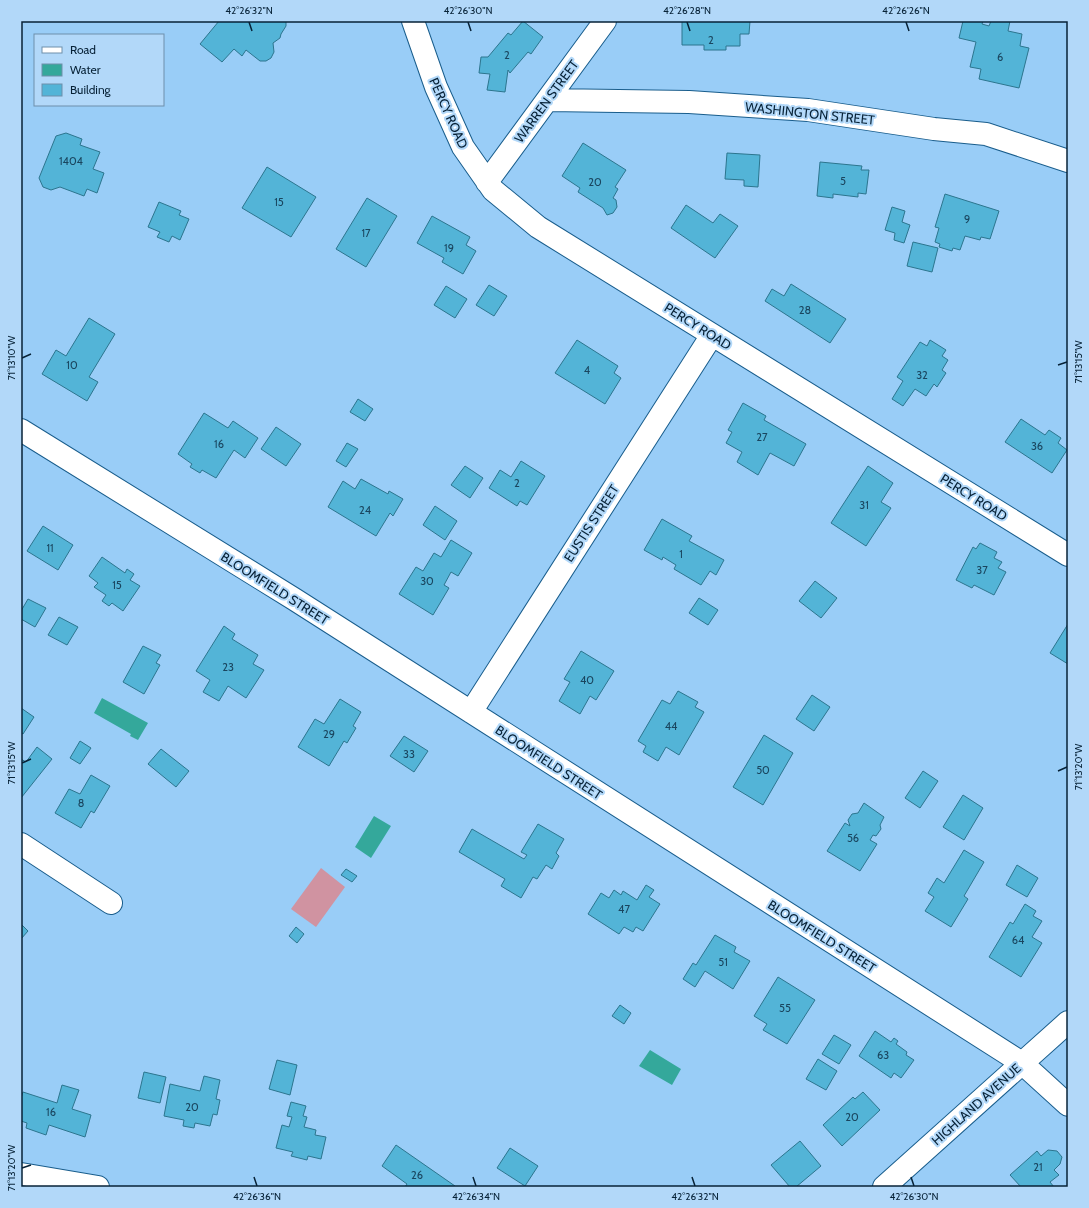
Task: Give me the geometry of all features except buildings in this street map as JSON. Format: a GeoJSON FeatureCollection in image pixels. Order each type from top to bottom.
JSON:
{"type":"FeatureCollection","features":[{"type":"Feature","properties":{"kind":"street","name":"PERCY ROAD"},"geometry":{"type":"LineString","coordinates":[[414,21],[436,87],[463,147],[493,190],[538,228],[1068,555]]}},
{"type":"Feature","properties":{"kind":"street","name":"WARREN STREET"},"geometry":{"type":"LineString","coordinates":[[487,182],[605,21]]}},
{"type":"Feature","properties":{"kind":"street","name":"WASHINGTON STREET"},"geometry":{"type":"LineString","coordinates":[[548,100],[689,102],[808,110],[934,129],[986,134],[1068,161]]}},
{"type":"Feature","properties":{"kind":"street","name":"EUSTIS STREET"},"geometry":{"type":"LineString","coordinates":[[471,712],[712,335]]}},
{"type":"Feature","properties":{"kind":"street","name":"BLOOMFIELD STREET"},"geometry":{"type":"LineString","coordinates":[[21,430],[294,600],[1022,1063],[1068,1105]]}},
{"type":"Feature","properties":{"kind":"street"},"geometry":{"type":"LineString","coordinates":[[21,844],[111,903]]}},
{"type":"Feature","properties":{"kind":"street","name":"HIGHLAND AVENUE"},"geometry":{"type":"LineString","coordinates":[[884,1187],[1068,1022]]}},
{"type":"Feature","properties":{"kind":"street"},"geometry":{"type":"LineString","coordinates":[[21,1174],[98,1187]]}},
{"type":"Feature","properties":{"kind":"shaded area"},"geometry":{"type":"Polygon","coordinates":[[[321,868],[345,887],[316,927],[291,909],[321,868]]]}},
{"type":"Feature","properties":{"kind":"water"},"geometry":{"type":"Polygon","coordinates":[[[102,698],[148,723],[138,740],[130,736],[131,734],[94,713],[102,698]]]}},
{"type":"Feature","properties":{"kind":"water"},"geometry":{"type":"Polygon","coordinates":[[[374,816],[391,826],[371,858],[355,847],[374,816]]]}},
{"type":"Feature","properties":{"kind":"water"},"geometry":{"type":"Polygon","coordinates":[[[650,1050],[681,1069],[672,1085],[639,1066],[650,1050]]]}}]}
